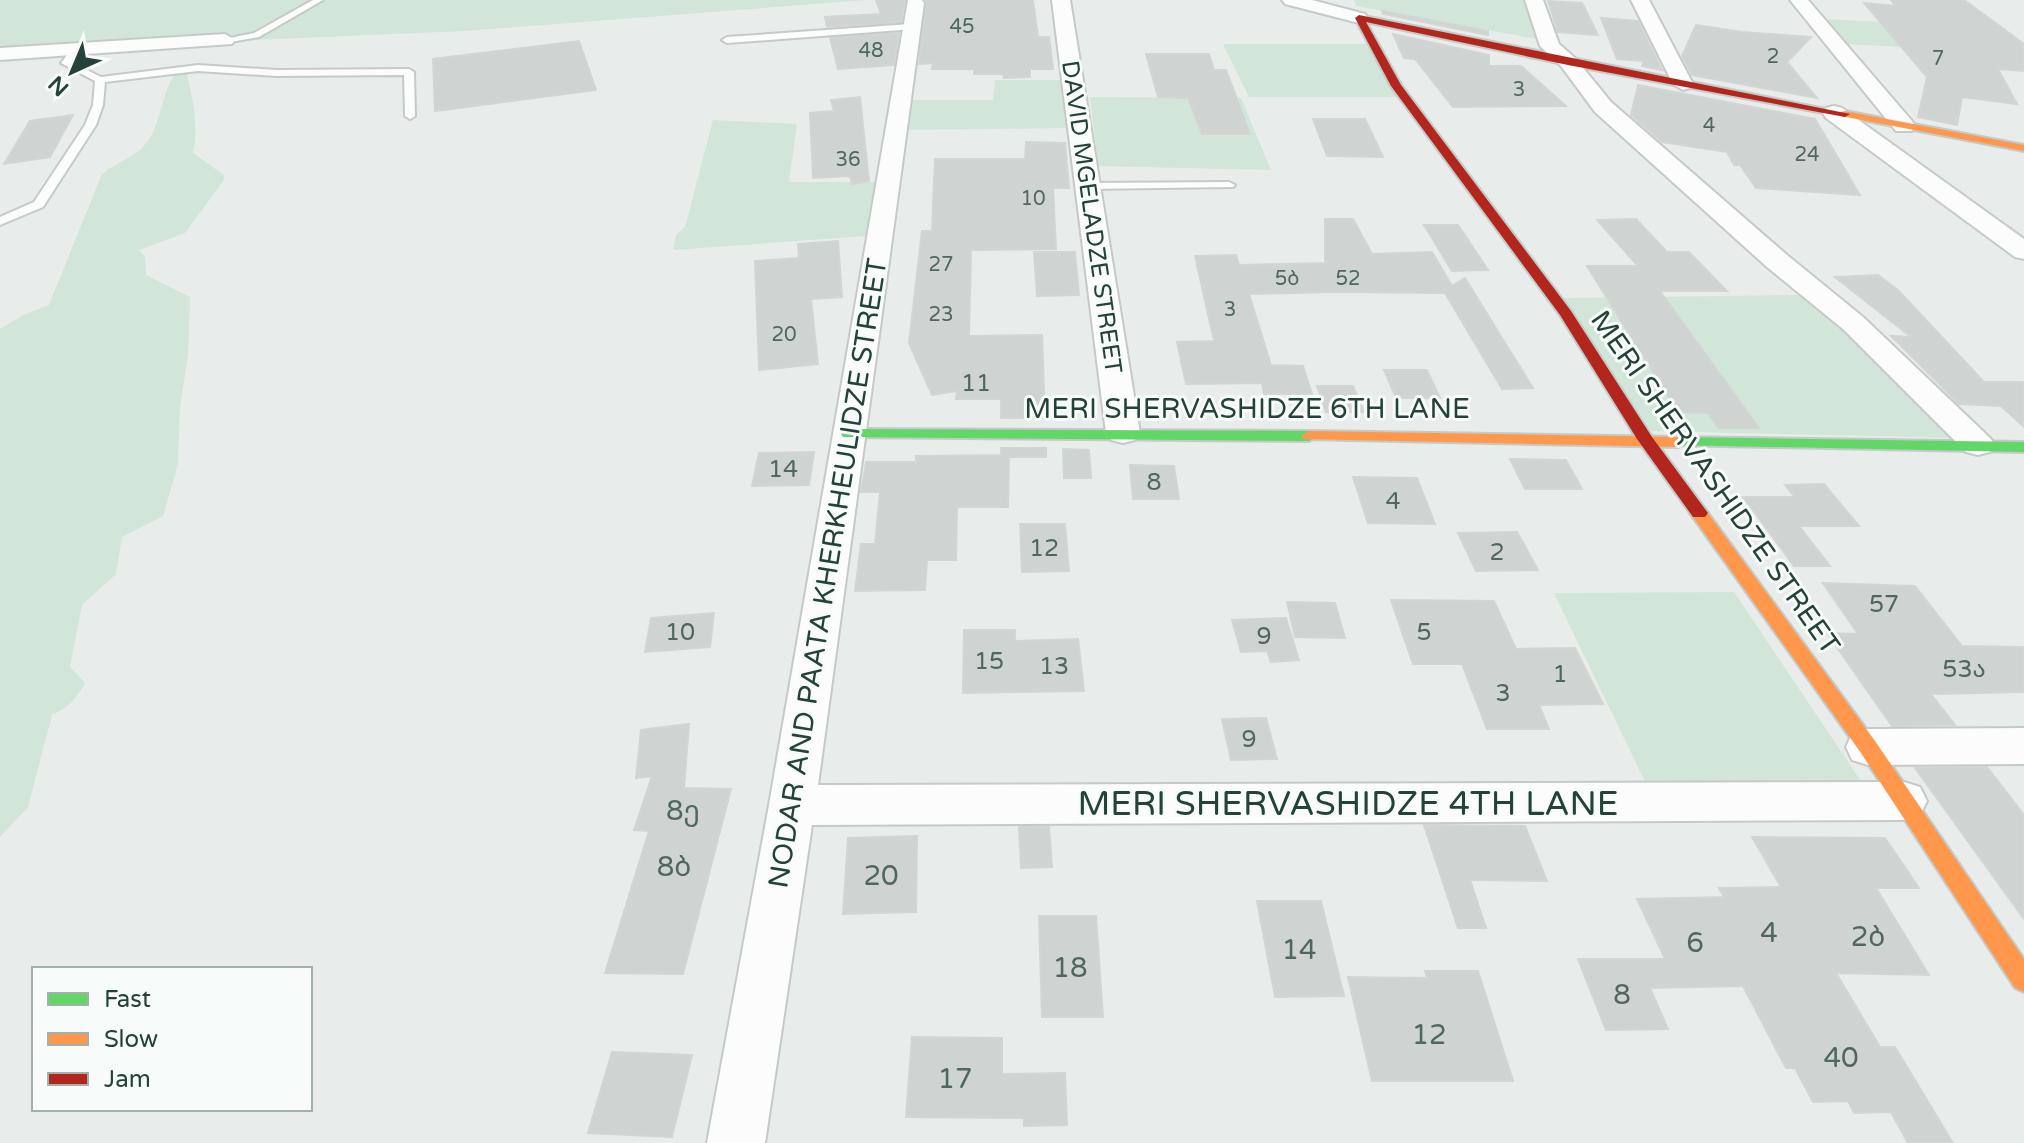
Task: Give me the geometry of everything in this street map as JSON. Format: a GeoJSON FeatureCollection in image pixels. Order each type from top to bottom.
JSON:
{"type":"FeatureCollection","features":[{"type":"Feature","properties":{"kind":"street","name":"DAVID MGELADZE STREET"},"geometry":{"type":"LineString","coordinates":[[1061,0],[1123,433]]}},
{"type":"Feature","properties":{"kind":"street"},"geometry":{"type":"LineString","coordinates":[[1291,0],[1359,18],[1568,62],[2024,148]]}},
{"type":"Feature","properties":{"kind":"street"},"geometry":{"type":"LineString","coordinates":[[1534,0],[1550,46],[1568,62],[1603,107],[1777,261],[1853,323],[1978,445]]}},
{"type":"Feature","properties":{"kind":"street"},"geometry":{"type":"LineString","coordinates":[[1640,0],[1683,84]]}},
{"type":"Feature","properties":{"kind":"street"},"geometry":{"type":"LineString","coordinates":[[1799,0],[1904,126]]}},
{"type":"Feature","properties":{"kind":"street","name":"NODAR AND PAATA KHERKHEULIDZE STREET"},"geometry":{"type":"LineString","coordinates":[[736,1143],[792,805],[913,15]]}},
{"type":"Feature","properties":{"kind":"street","name":"MERI SHERVASHIDZE STREET"},"geometry":{"type":"LineString","coordinates":[[1359,18],[1396,86],[1566,314],[1645,439],[1868,747],[2024,980]]}},
{"type":"Feature","properties":{"kind":"street"},"geometry":{"type":"LineString","coordinates":[[0,54],[225,40]]}},
{"type":"Feature","properties":{"kind":"street"},"geometry":{"type":"LineString","coordinates":[[1834,113],[2024,251]]}},
{"type":"Feature","properties":{"kind":"street","name":"MERI SHERVASHIDZE 6TH LANE"},"geometry":{"type":"LineString","coordinates":[[849,434],[1123,433],[2024,447]]}},
{"type":"Feature","properties":{"kind":"street"},"geometry":{"type":"LineString","coordinates":[[1868,747],[2024,746]]}},
{"type":"Feature","properties":{"kind":"street","name":"MERI SHERVASHIDZE 4TH LANE"},"geometry":{"type":"LineString","coordinates":[[792,805],[1904,801]]}},
{"type":"Feature","properties":{"kind":"lane"},"geometry":{"type":"LineString","coordinates":[[225,40],[256,35],[319,0]]}},
{"type":"Feature","properties":{"kind":"lane"},"geometry":{"type":"LineString","coordinates":[[727,40],[913,15]]}},
{"type":"Feature","properties":{"kind":"lane"},"geometry":{"type":"LineString","coordinates":[[76,49],[66,63],[100,80],[198,68],[277,73],[409,72],[410,116]]}},
{"type":"Feature","properties":{"kind":"lane"},"geometry":{"type":"LineString","coordinates":[[0,221],[39,204],[50,181],[81,142],[98,109],[100,80]]}},
{"type":"Feature","properties":{"kind":"lane"},"geometry":{"type":"LineString","coordinates":[[1088,186],[1229,185]]}},
{"type":"Feature","properties":{"kind":"green space"},"geometry":{"type":"Polygon","coordinates":[[[0,0],[867,0],[465,31],[0,51],[0,0]]]}},
{"type":"Feature","properties":{"kind":"green space"},"geometry":{"type":"Polygon","coordinates":[[[1354,0],[1536,0],[1542,40],[1356,6],[1354,0]]]}},
{"type":"Feature","properties":{"kind":"green space"},"geometry":{"type":"Polygon","coordinates":[[[1822,19],[1933,24],[1959,50],[1845,44],[1822,19]]]}},
{"type":"Feature","properties":{"kind":"green space"},"geometry":{"type":"Polygon","coordinates":[[[1223,44],[1366,44],[1397,97],[1249,97],[1223,44]]]}},
{"type":"Feature","properties":{"kind":"green space"},"geometry":{"type":"Polygon","coordinates":[[[177,71],[187,75],[191,94],[195,124],[193,153],[224,175],[224,180],[185,233],[139,250],[145,257],[146,275],[190,297],[178,464],[163,516],[122,537],[116,574],[82,605],[70,667],[85,683],[72,702],[52,715],[28,807],[0,837],[0,329],[25,314],[49,305],[101,176],[147,142],[177,71]]]}},
{"type":"Feature","properties":{"kind":"green space"},"geometry":{"type":"Polygon","coordinates":[[[995,80],[1067,80],[1067,128],[907,130],[908,100],[993,100],[995,80]]]}},
{"type":"Feature","properties":{"kind":"green space"},"geometry":{"type":"Polygon","coordinates":[[[1090,97],[1241,98],[1271,170],[1098,166],[1090,97]]]}},
{"type":"Feature","properties":{"kind":"green space"},"geometry":{"type":"Polygon","coordinates":[[[713,120],[797,124],[789,182],[880,182],[867,236],[673,250],[676,235],[685,227],[713,120]]]}},
{"type":"Feature","properties":{"kind":"green space"},"geometry":{"type":"Polygon","coordinates":[[[1807,295],[1959,438],[1651,431],[1563,298],[1807,295]]]}},
{"type":"Feature","properties":{"kind":"green space"},"geometry":{"type":"Polygon","coordinates":[[[1734,592],[1861,781],[1648,788],[1554,593],[1734,592]]]}},
{"type":"Feature","properties":{"kind":"building"},"geometry":{"type":"Polygon","coordinates":[[[876,0],[905,0],[901,22],[827,27],[825,17],[881,14],[876,0]]]}},
{"type":"Feature","properties":{"kind":"building"},"geometry":{"type":"Polygon","coordinates":[[[926,0],[1033,0],[1038,37],[1049,37],[1053,69],[1030,69],[1030,77],[1004,78],[1003,74],[974,74],[974,69],[932,69],[933,63],[919,64],[926,0]]]}},
{"type":"Feature","properties":{"kind":"building"},"geometry":{"type":"Polygon","coordinates":[[[1891,0],[1964,0],[2024,44],[2024,71],[1998,69],[2017,104],[1962,97],[1957,125],[1918,117],[1927,77],[1864,3],[1896,6],[1891,0]]]}},
{"type":"Feature","properties":{"kind":"building"},"geometry":{"type":"Polygon","coordinates":[[[1548,1],[1582,3],[1598,35],[1558,32],[1548,1]]]}},
{"type":"Feature","properties":{"kind":"building"},"geometry":{"type":"Polygon","coordinates":[[[1382,11],[1488,31],[1488,35],[1383,14],[1382,11]]]}},
{"type":"Feature","properties":{"kind":"building"},"geometry":{"type":"Polygon","coordinates":[[[1601,18],[1638,21],[1662,70],[1642,66],[1644,61],[1617,59],[1601,18]]]}},
{"type":"Feature","properties":{"kind":"building"},"geometry":{"type":"Polygon","coordinates":[[[1696,25],[1811,37],[1787,62],[1817,98],[1692,75],[1682,56],[1696,25]]]}},
{"type":"Feature","properties":{"kind":"building"},"geometry":{"type":"Polygon","coordinates":[[[899,33],[894,65],[838,69],[830,38],[899,33]]]}},
{"type":"Feature","properties":{"kind":"building"},"geometry":{"type":"Polygon","coordinates":[[[1393,34],[1489,55],[1489,66],[1521,66],[1566,106],[1453,107],[1415,59],[1404,58],[1393,34]]]}},
{"type":"Feature","properties":{"kind":"building"},"geometry":{"type":"Polygon","coordinates":[[[579,41],[596,90],[435,111],[433,59],[579,41]]]}},
{"type":"Feature","properties":{"kind":"building"},"geometry":{"type":"Polygon","coordinates":[[[1146,54],[1209,54],[1214,70],[1226,70],[1250,134],[1202,134],[1188,98],[1158,97],[1146,54]]]}},
{"type":"Feature","properties":{"kind":"building"},"geometry":{"type":"Polygon","coordinates":[[[1638,85],[1815,119],[1860,195],[1756,188],[1740,165],[1734,165],[1727,152],[1662,142],[1631,115],[1638,85]]]}},
{"type":"Feature","properties":{"kind":"building"},"geometry":{"type":"Polygon","coordinates":[[[860,97],[869,181],[852,184],[850,176],[813,178],[810,113],[834,111],[831,100],[860,97]]]}},
{"type":"Feature","properties":{"kind":"building"},"geometry":{"type":"Polygon","coordinates":[[[73,115],[50,157],[4,164],[30,121],[73,115]]]}},
{"type":"Feature","properties":{"kind":"building"},"geometry":{"type":"Polygon","coordinates":[[[1313,119],[1365,119],[1383,157],[1327,156],[1313,119]]]}},
{"type":"Feature","properties":{"kind":"building"},"geometry":{"type":"Polygon","coordinates":[[[1026,142],[1065,143],[1069,188],[1053,188],[1056,249],[971,250],[969,336],[1042,335],[1045,418],[1001,418],[1001,399],[956,399],[957,391],[932,395],[909,343],[922,231],[932,231],[935,159],[1025,159],[1026,142]]]}},
{"type":"Feature","properties":{"kind":"building"},"geometry":{"type":"Polygon","coordinates":[[[1325,219],[1353,219],[1372,254],[1432,252],[1452,286],[1465,278],[1533,388],[1502,389],[1445,293],[1249,294],[1271,365],[1303,366],[1312,394],[1264,394],[1262,383],[1186,384],[1177,342],[1214,341],[1195,256],[1236,255],[1239,265],[1325,263],[1325,219]]]}},
{"type":"Feature","properties":{"kind":"building"},"geometry":{"type":"Polygon","coordinates":[[[1636,219],[1667,252],[1689,252],[1727,291],[1661,291],[1657,287],[1759,428],[1718,428],[1708,413],[1678,412],[1587,266],[1638,266],[1597,220],[1636,219]]]}},
{"type":"Feature","properties":{"kind":"building"},"geometry":{"type":"Polygon","coordinates":[[[1424,225],[1458,225],[1488,270],[1452,271],[1424,225]]]}},
{"type":"Feature","properties":{"kind":"building"},"geometry":{"type":"Polygon","coordinates":[[[838,241],[842,297],[811,299],[818,364],[759,370],[755,261],[799,258],[798,244],[838,241]]]}},
{"type":"Feature","properties":{"kind":"building"},"geometry":{"type":"Polygon","coordinates":[[[1034,252],[1075,252],[1079,295],[1037,296],[1034,252]]]}},
{"type":"Feature","properties":{"kind":"building"},"geometry":{"type":"Polygon","coordinates":[[[1878,275],[1898,290],[1984,382],[2024,382],[2024,427],[2001,406],[1959,404],[1891,336],[1911,337],[1835,277],[1878,275]]]}},
{"type":"Feature","properties":{"kind":"building"},"geometry":{"type":"Polygon","coordinates":[[[1384,370],[1427,370],[1440,398],[1396,398],[1384,370]]]}},
{"type":"Feature","properties":{"kind":"building"},"geometry":{"type":"Polygon","coordinates":[[[1317,386],[1353,386],[1364,412],[1326,412],[1317,386]]]}},
{"type":"Feature","properties":{"kind":"building"},"geometry":{"type":"Polygon","coordinates":[[[1001,448],[1046,448],[1046,457],[1009,457],[1008,507],[957,507],[956,560],[927,560],[925,590],[855,591],[861,544],[875,544],[880,492],[861,492],[866,462],[916,462],[916,456],[1001,455],[1001,448]]]}},
{"type":"Feature","properties":{"kind":"building"},"geometry":{"type":"Polygon","coordinates":[[[1063,449],[1089,450],[1091,478],[1064,478],[1063,449]]]}},
{"type":"Feature","properties":{"kind":"building"},"geometry":{"type":"Polygon","coordinates":[[[814,452],[809,485],[752,486],[759,453],[814,452]]]}},
{"type":"Feature","properties":{"kind":"building"},"geometry":{"type":"Polygon","coordinates":[[[1510,459],[1566,460],[1582,489],[1525,489],[1510,459]]]}},
{"type":"Feature","properties":{"kind":"building"},"geometry":{"type":"Polygon","coordinates":[[[1130,465],[1174,466],[1179,499],[1133,499],[1130,465]]]}},
{"type":"Feature","properties":{"kind":"building"},"geometry":{"type":"Polygon","coordinates":[[[1353,477],[1417,478],[1435,524],[1368,523],[1353,477]]]}},
{"type":"Feature","properties":{"kind":"building"},"geometry":{"type":"Polygon","coordinates":[[[1824,484],[1859,526],[1799,526],[1830,566],[1794,566],[1743,497],[1795,497],[1785,485],[1824,484]]]}},
{"type":"Feature","properties":{"kind":"building"},"geometry":{"type":"Polygon","coordinates":[[[1020,524],[1065,524],[1069,571],[1022,572],[1020,524]]]}},
{"type":"Feature","properties":{"kind":"building"},"geometry":{"type":"Polygon","coordinates":[[[1517,532],[1538,570],[1476,571],[1458,533],[1517,532]]]}},
{"type":"Feature","properties":{"kind":"building"},"geometry":{"type":"Polygon","coordinates":[[[1823,583],[1915,586],[1962,646],[2024,647],[2024,692],[1931,694],[1955,725],[1892,726],[1827,633],[1858,634],[1823,583]]]}},
{"type":"Feature","properties":{"kind":"building"},"geometry":{"type":"Polygon","coordinates":[[[1391,600],[1494,601],[1516,649],[1575,648],[1603,704],[1539,705],[1549,729],[1487,729],[1462,664],[1413,664],[1391,600]]]}},
{"type":"Feature","properties":{"kind":"building"},"geometry":{"type":"Polygon","coordinates":[[[1287,602],[1335,603],[1345,638],[1295,637],[1287,602]]]}},
{"type":"Feature","properties":{"kind":"building"},"geometry":{"type":"Polygon","coordinates":[[[714,613],[710,647],[645,652],[651,618],[714,613]]]}},
{"type":"Feature","properties":{"kind":"building"},"geometry":{"type":"Polygon","coordinates":[[[1286,618],[1299,660],[1271,662],[1267,651],[1241,652],[1232,620],[1286,618]]]}},
{"type":"Feature","properties":{"kind":"building"},"geometry":{"type":"Polygon","coordinates":[[[964,630],[1015,630],[1015,641],[1078,639],[1084,691],[963,693],[964,630]]]}},
{"type":"Feature","properties":{"kind":"building"},"geometry":{"type":"Polygon","coordinates":[[[1266,718],[1277,759],[1231,760],[1222,719],[1266,718]]]}},
{"type":"Feature","properties":{"kind":"building"},"geometry":{"type":"Polygon","coordinates":[[[689,724],[684,788],[731,789],[683,974],[605,973],[649,831],[634,830],[652,776],[636,778],[641,730],[689,724]]]}},
{"type":"Feature","properties":{"kind":"building"},"geometry":{"type":"Polygon","coordinates":[[[1987,767],[2024,815],[2024,919],[1915,768],[1987,767]]]}},
{"type":"Feature","properties":{"kind":"building"},"geometry":{"type":"Polygon","coordinates":[[[1424,825],[1525,826],[1547,881],[1470,880],[1486,928],[1458,928],[1424,825]]]}},
{"type":"Feature","properties":{"kind":"building"},"geometry":{"type":"Polygon","coordinates":[[[1019,827],[1049,827],[1052,867],[1021,868],[1019,827]]]}},
{"type":"Feature","properties":{"kind":"building"},"geometry":{"type":"Polygon","coordinates":[[[917,836],[916,912],[843,914],[848,838],[917,836]]]}},
{"type":"Feature","properties":{"kind":"building"},"geometry":{"type":"Polygon","coordinates":[[[1752,837],[1885,838],[1919,888],[1876,888],[1929,975],[1836,973],[1880,1047],[1895,1047],[1953,1143],[1908,1143],[1891,1112],[1854,1113],[1848,1101],[1813,1102],[1795,1068],[1786,1068],[1743,986],[1650,988],[1668,1029],[1606,1030],[1578,959],[1665,959],[1637,899],[1724,897],[1719,888],[1781,887],[1752,837]]]}},
{"type":"Feature","properties":{"kind":"building"},"geometry":{"type":"Polygon","coordinates":[[[1257,901],[1321,901],[1344,996],[1275,997],[1257,901]]]}},
{"type":"Feature","properties":{"kind":"building"},"geometry":{"type":"Polygon","coordinates":[[[1039,916],[1096,916],[1103,1017],[1042,1017],[1039,916]]]}},
{"type":"Feature","properties":{"kind":"building"},"geometry":{"type":"Polygon","coordinates":[[[1425,971],[1478,971],[1513,1081],[1372,1081],[1348,977],[1427,978],[1425,971]]]}},
{"type":"Feature","properties":{"kind":"building"},"geometry":{"type":"Polygon","coordinates":[[[912,1037],[1002,1038],[1002,1074],[1065,1073],[1067,1125],[1024,1126],[1024,1118],[906,1117],[912,1037]]]}},
{"type":"Feature","properties":{"kind":"building"},"geometry":{"type":"Polygon","coordinates":[[[612,1052],[692,1055],[672,1137],[588,1133],[612,1052]]]}},
{"type":"Feature","properties":{"kind":"traffic: fast"},"geometry":{"type":"LineString","coordinates":[[849,434],[1309,436]]}},
{"type":"Feature","properties":{"kind":"traffic: fast"},"geometry":{"type":"LineString","coordinates":[[1678,442],[2024,447]]}},
{"type":"Feature","properties":{"kind":"traffic: slow"},"geometry":{"type":"LineString","coordinates":[[1845,114],[2024,148]]}},
{"type":"Feature","properties":{"kind":"traffic: slow"},"geometry":{"type":"LineString","coordinates":[[1309,436],[1678,442]]}},
{"type":"Feature","properties":{"kind":"traffic: slow"},"geometry":{"type":"LineString","coordinates":[[1699,513],[1868,747],[2024,980]]}},
{"type":"Feature","properties":{"kind":"traffic: jam"},"geometry":{"type":"LineString","coordinates":[[1359,18],[1396,86],[1566,314],[1645,439],[1699,513]]}},
{"type":"Feature","properties":{"kind":"traffic: jam"},"geometry":{"type":"LineString","coordinates":[[1359,18],[1568,62],[1845,114]]}}]}
